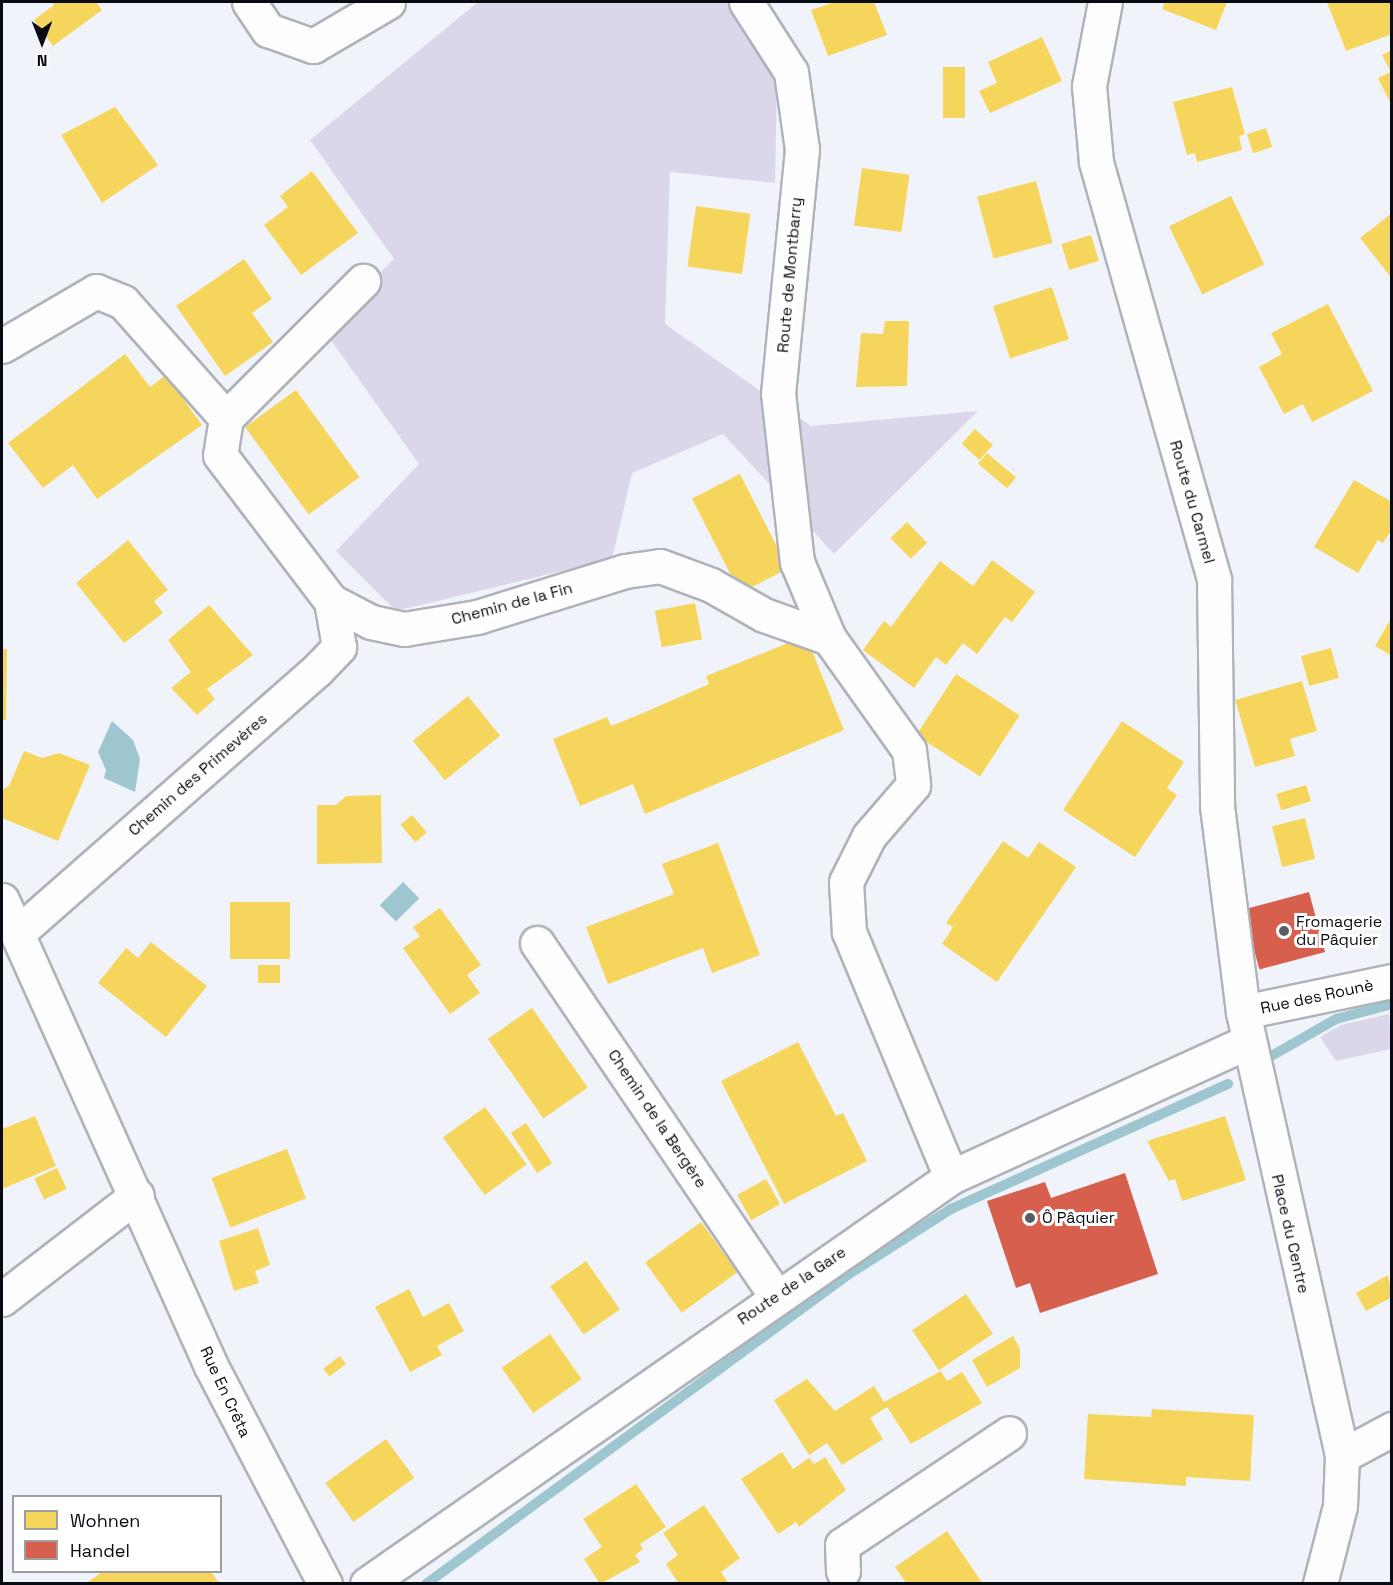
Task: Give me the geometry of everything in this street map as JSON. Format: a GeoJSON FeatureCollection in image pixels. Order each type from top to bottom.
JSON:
{"type":"FeatureCollection","features":[{"type":"Feature","properties":{"kind":"street"},"geometry":{"type":"LineString","coordinates":[[249,2],[268,30],[313,46],[388,2]]}},
{"type":"Feature","properties":{"kind":"street","name":"Route de Montbarry"},"geometry":{"type":"LineString","coordinates":[[746,2],[791,72],[802,149],[778,393],[797,562],[829,638],[909,750],[913,785],[869,836],[846,882],[849,932],[951,1177]]}},
{"type":"Feature","properties":{"kind":"street","name":"Route du Carmel"},"geometry":{"type":"LineString","coordinates":[[1105,2],[1089,86],[1096,162],[1215,580],[1216,806],[1245,1027]]}},
{"type":"Feature","properties":{"kind":"street"},"geometry":{"type":"LineString","coordinates":[[2,346],[96,291],[123,302],[226,418],[363,281]]}},
{"type":"Feature","properties":{"kind":"street","name":"Chemin de la Fin"},"geometry":{"type":"LineString","coordinates":[[226,418],[220,455],[331,602],[370,622],[404,629],[477,617],[624,571],[660,566],[711,585],[764,615],[829,638]]}},
{"type":"Feature","properties":{"kind":"street","name":"Chemin des Primevères"},"geometry":{"type":"LineString","coordinates":[[20,932],[318,670],[339,647],[331,602]]}},
{"type":"Feature","properties":{"kind":"street","name":"Rue En Crêta"},"geometry":{"type":"LineString","coordinates":[[2,900],[20,932],[211,1366],[325,1584]]}},
{"type":"Feature","properties":{"kind":"street","name":"Chemin de la Bergère"},"geometry":{"type":"LineString","coordinates":[[537,942],[776,1296]]}},
{"type":"Feature","properties":{"kind":"street","name":"Rue des Rounè"},"geometry":{"type":"LineString","coordinates":[[1245,1027],[1392,981]]}},
{"type":"Feature","properties":{"kind":"street","name":"Route de la Gare"},"geometry":{"type":"LineString","coordinates":[[367,1584],[776,1296],[951,1177],[1245,1027]]}},
{"type":"Feature","properties":{"kind":"street","name":"Place du Centre"},"geometry":{"type":"LineString","coordinates":[[1245,1027],[1342,1456],[1340,1506],[1320,1584]]}},
{"type":"Feature","properties":{"kind":"street"},"geometry":{"type":"LineString","coordinates":[[2,1299],[137,1195]]}},
{"type":"Feature","properties":{"kind":"street"},"geometry":{"type":"LineString","coordinates":[[1342,1456],[1392,1429]]}},
{"type":"Feature","properties":{"kind":"street"},"geometry":{"type":"LineString","coordinates":[[844,1579],[842,1545],[1009,1433]]}},
{"type":"Feature","properties":{"kind":"shaded area"},"geometry":{"type":"Polygon","coordinates":[[[478,2],[730,2],[777,78],[775,183],[670,172],[665,324],[811,426],[978,411],[834,554],[723,434],[632,473],[612,559],[396,611],[336,551],[419,464],[323,329],[394,259],[310,140],[478,2]]]}},
{"type":"Feature","properties":{"kind":"shaded area"},"geometry":{"type":"Polygon","coordinates":[[[1389,1014],[1391,1049],[1336,1061],[1320,1037],[1341,1025],[1389,1014]]]}},
{"type":"Feature","properties":{"kind":"water"},"geometry":{"type":"Polygon","coordinates":[[[112,721],[133,740],[140,759],[135,792],[104,778],[106,770],[98,752],[112,721]]]}},
{"type":"Feature","properties":{"kind":"water"},"geometry":{"type":"Polygon","coordinates":[[[403,882],[419,898],[396,922],[380,905],[403,882]]]}},
{"type":"Feature","properties":{"kind":"building: Wohnen"},"geometry":{"type":"Polygon","coordinates":[[[52,2],[96,2],[102,10],[53,46],[34,20],[54,5],[52,2]]]}},
{"type":"Feature","properties":{"kind":"building: Wohnen"},"geometry":{"type":"Polygon","coordinates":[[[835,2],[874,2],[887,35],[828,56],[811,10],[835,2]]]}},
{"type":"Feature","properties":{"kind":"building: Wohnen"},"geometry":{"type":"Polygon","coordinates":[[[1165,2],[1227,2],[1216,30],[1162,9],[1165,2]]]}},
{"type":"Feature","properties":{"kind":"building: Wohnen"},"geometry":{"type":"Polygon","coordinates":[[[1327,2],[1392,2],[1392,34],[1346,51],[1327,2]]]}},
{"type":"Feature","properties":{"kind":"building: Wohnen"},"geometry":{"type":"Polygon","coordinates":[[[1042,37],[1062,81],[990,113],[979,91],[997,83],[988,62],[1042,37]]]}},
{"type":"Feature","properties":{"kind":"building: Wohnen"},"geometry":{"type":"Polygon","coordinates":[[[1392,50],[1392,106],[1378,78],[1391,72],[1382,55],[1392,50]]]}},
{"type":"Feature","properties":{"kind":"building: Wohnen"},"geometry":{"type":"Polygon","coordinates":[[[943,67],[965,67],[965,118],[943,118],[943,67]]]}},
{"type":"Feature","properties":{"kind":"building: Wohnen"},"geometry":{"type":"Polygon","coordinates":[[[1232,87],[1245,134],[1239,136],[1242,150],[1197,162],[1195,153],[1187,155],[1173,102],[1232,87]]]}},
{"type":"Feature","properties":{"kind":"building: Wohnen"},"geometry":{"type":"Polygon","coordinates":[[[115,107],[158,165],[102,203],[61,135],[115,107]]]}},
{"type":"Feature","properties":{"kind":"building: Wohnen"},"geometry":{"type":"Polygon","coordinates":[[[1266,128],[1272,147],[1253,153],[1247,134],[1266,128]]]}},
{"type":"Feature","properties":{"kind":"building: Wohnen"},"geometry":{"type":"Polygon","coordinates":[[[862,168],[910,175],[901,232],[854,225],[862,168]]]}},
{"type":"Feature","properties":{"kind":"building: Wohnen"},"geometry":{"type":"Polygon","coordinates":[[[312,171],[358,233],[301,275],[264,225],[288,207],[280,196],[312,171]]]}},
{"type":"Feature","properties":{"kind":"building: Wohnen"},"geometry":{"type":"Polygon","coordinates":[[[1036,181],[1053,243],[994,259],[977,197],[1036,181]]]}},
{"type":"Feature","properties":{"kind":"building: Wohnen"},"geometry":{"type":"Polygon","coordinates":[[[1231,196],[1264,264],[1202,295],[1169,226],[1231,196]]]}},
{"type":"Feature","properties":{"kind":"building: Wohnen"},"geometry":{"type":"Polygon","coordinates":[[[696,206],[750,214],[742,274],[688,266],[696,206]]]}},
{"type":"Feature","properties":{"kind":"building: Wohnen"},"geometry":{"type":"Polygon","coordinates":[[[1392,213],[1392,274],[1390,276],[1360,238],[1392,213]]]}},
{"type":"Feature","properties":{"kind":"building: Wohnen"},"geometry":{"type":"Polygon","coordinates":[[[1091,235],[1099,261],[1069,270],[1061,244],[1091,235]]]}},
{"type":"Feature","properties":{"kind":"building: Wohnen"},"geometry":{"type":"Polygon","coordinates":[[[244,259],[272,299],[252,313],[273,342],[225,376],[176,306],[244,259]]]}},
{"type":"Feature","properties":{"kind":"building: Wohnen"},"geometry":{"type":"Polygon","coordinates":[[[1052,287],[1069,339],[1010,358],[993,306],[1052,287]]]}},
{"type":"Feature","properties":{"kind":"building: Wohnen"},"geometry":{"type":"Polygon","coordinates":[[[1328,304],[1373,391],[1312,422],[1303,404],[1284,414],[1259,367],[1282,354],[1271,333],[1328,304]]]}},
{"type":"Feature","properties":{"kind":"building: Wohnen"},"geometry":{"type":"Polygon","coordinates":[[[885,321],[909,321],[907,386],[856,387],[861,333],[883,334],[885,321]]]}},
{"type":"Feature","properties":{"kind":"building: Wohnen"},"geometry":{"type":"Polygon","coordinates":[[[125,354],[150,387],[166,375],[202,425],[97,499],[73,465],[43,488],[8,443],[125,354]]]}},
{"type":"Feature","properties":{"kind":"building: Wohnen"},"geometry":{"type":"Polygon","coordinates":[[[296,390],[359,477],[309,514],[245,427],[296,390]]]}},
{"type":"Feature","properties":{"kind":"building: Wohnen"},"geometry":{"type":"Polygon","coordinates":[[[975,429],[993,445],[979,460],[962,444],[975,429]]]}},
{"type":"Feature","properties":{"kind":"building: Wohnen"},"geometry":{"type":"Polygon","coordinates":[[[987,453],[1016,477],[1007,488],[978,464],[987,453]]]}},
{"type":"Feature","properties":{"kind":"building: Wohnen"},"geometry":{"type":"Polygon","coordinates":[[[740,474],[788,568],[740,593],[692,499],[740,474]]]}},
{"type":"Feature","properties":{"kind":"building: Wohnen"},"geometry":{"type":"Polygon","coordinates":[[[1354,480],[1392,502],[1392,529],[1383,543],[1378,540],[1358,573],[1314,547],[1354,480]]]}},
{"type":"Feature","properties":{"kind":"building: Wohnen"},"geometry":{"type":"Polygon","coordinates":[[[907,522],[927,543],[911,559],[890,538],[907,522]]]}},
{"type":"Feature","properties":{"kind":"building: Wohnen"},"geometry":{"type":"Polygon","coordinates":[[[128,540],[168,590],[154,601],[163,613],[124,643],[76,583],[128,540]]]}},
{"type":"Feature","properties":{"kind":"building: Wohnen"},"geometry":{"type":"Polygon","coordinates":[[[992,560],[1035,592],[1012,622],[1005,617],[977,654],[963,643],[946,665],[936,657],[914,688],[863,650],[884,621],[891,627],[940,561],[973,586],[992,560]]]}},
{"type":"Feature","properties":{"kind":"building: Wohnen"},"geometry":{"type":"Polygon","coordinates":[[[695,603],[702,639],[662,647],[655,611],[695,603]]]}},
{"type":"Feature","properties":{"kind":"building: Wohnen"},"geometry":{"type":"Polygon","coordinates":[[[209,605],[253,655],[207,689],[215,699],[197,715],[171,688],[191,672],[168,640],[209,605]]]}},
{"type":"Feature","properties":{"kind":"building: Wohnen"},"geometry":{"type":"Polygon","coordinates":[[[1392,617],[1392,656],[1375,646],[1392,617]]]}},
{"type":"Feature","properties":{"kind":"building: Wohnen"},"geometry":{"type":"Polygon","coordinates":[[[806,636],[844,730],[645,814],[633,784],[580,806],[553,739],[607,717],[611,726],[709,684],[706,676],[806,636]]]}},
{"type":"Feature","properties":{"kind":"building: Wohnen"},"geometry":{"type":"Polygon","coordinates":[[[1331,648],[1339,678],[1309,686],[1301,656],[1331,648]]]}},
{"type":"Feature","properties":{"kind":"building: Wohnen"},"geometry":{"type":"Polygon","coordinates":[[[2,649],[7,649],[6,720],[2,720],[2,649]]]}},
{"type":"Feature","properties":{"kind":"building: Wohnen"},"geometry":{"type":"Polygon","coordinates":[[[956,674],[1020,715],[980,777],[916,735],[956,674]]]}},
{"type":"Feature","properties":{"kind":"building: Wohnen"},"geometry":{"type":"Polygon","coordinates":[[[1302,681],[1317,731],[1290,739],[1295,756],[1255,767],[1235,700],[1302,681]]]}},
{"type":"Feature","properties":{"kind":"building: Wohnen"},"geometry":{"type":"Polygon","coordinates":[[[468,696],[500,736],[445,780],[413,741],[468,696]]]}},
{"type":"Feature","properties":{"kind":"building: Wohnen"},"geometry":{"type":"Polygon","coordinates":[[[1122,721],[1184,762],[1167,788],[1177,795],[1135,857],[1063,810],[1122,721]]]}},
{"type":"Feature","properties":{"kind":"building: Wohnen"},"geometry":{"type":"Polygon","coordinates":[[[24,751],[42,758],[59,753],[90,765],[58,841],[2,818],[2,790],[9,786],[24,751]]]}},
{"type":"Feature","properties":{"kind":"building: Wohnen"},"geometry":{"type":"Polygon","coordinates":[[[1306,785],[1311,801],[1281,810],[1276,794],[1306,785]]]}},
{"type":"Feature","properties":{"kind":"building: Wohnen"},"geometry":{"type":"Polygon","coordinates":[[[381,795],[382,863],[317,864],[317,805],[336,805],[346,796],[381,795]]]}},
{"type":"Feature","properties":{"kind":"building: Wohnen"},"geometry":{"type":"Polygon","coordinates":[[[412,815],[427,833],[415,842],[401,825],[412,815]]]}},
{"type":"Feature","properties":{"kind":"building: Wohnen"},"geometry":{"type":"Polygon","coordinates":[[[1305,818],[1315,859],[1282,867],[1272,826],[1305,818]]]}},
{"type":"Feature","properties":{"kind":"building: Wohnen"},"geometry":{"type":"Polygon","coordinates":[[[1003,841],[1028,858],[1039,842],[1076,867],[997,982],[942,944],[953,927],[946,923],[1003,841]]]}},
{"type":"Feature","properties":{"kind":"building: Wohnen"},"geometry":{"type":"Polygon","coordinates":[[[718,843],[760,955],[712,973],[703,948],[608,984],[586,927],[674,894],[662,864],[718,843]]]}},
{"type":"Feature","properties":{"kind":"building: Wohnen"},"geometry":{"type":"Polygon","coordinates":[[[230,902],[290,902],[290,959],[230,959],[230,902]]]}},
{"type":"Feature","properties":{"kind":"building: Wohnen"},"geometry":{"type":"Polygon","coordinates":[[[440,908],[481,965],[467,975],[480,993],[450,1014],[403,948],[420,936],[413,927],[440,908]]]}},
{"type":"Feature","properties":{"kind":"building: Wohnen"},"geometry":{"type":"Polygon","coordinates":[[[151,942],[207,986],[166,1037],[98,983],[126,948],[138,958],[151,942]]]}},
{"type":"Feature","properties":{"kind":"building: Wohnen"},"geometry":{"type":"Polygon","coordinates":[[[258,965],[280,965],[280,983],[258,983],[258,965]]]}},
{"type":"Feature","properties":{"kind":"building: Wohnen"},"geometry":{"type":"Polygon","coordinates":[[[532,1008],[588,1087],[543,1118],[488,1039],[532,1008]]]}},
{"type":"Feature","properties":{"kind":"building: Wohnen"},"geometry":{"type":"Polygon","coordinates":[[[798,1042],[836,1116],[843,1113],[867,1161],[784,1204],[721,1081],[798,1042]]]}},
{"type":"Feature","properties":{"kind":"building: Wohnen"},"geometry":{"type":"Polygon","coordinates":[[[485,1107],[527,1164],[485,1195],[443,1138],[485,1107]]]}},
{"type":"Feature","properties":{"kind":"building: Wohnen"},"geometry":{"type":"Polygon","coordinates":[[[35,1116],[56,1166],[2,1189],[2,1129],[35,1116]]]}},
{"type":"Feature","properties":{"kind":"building: Wohnen"},"geometry":{"type":"Polygon","coordinates":[[[1225,1116],[1246,1180],[1182,1201],[1175,1179],[1169,1181],[1147,1141],[1225,1116]]]}},
{"type":"Feature","properties":{"kind":"building: Wohnen"},"geometry":{"type":"Polygon","coordinates":[[[526,1123],[552,1163],[537,1173],[511,1133],[526,1123]]]}},
{"type":"Feature","properties":{"kind":"building: Wohnen"},"geometry":{"type":"Polygon","coordinates":[[[287,1149],[306,1198],[230,1228],[211,1178],[287,1149]]]}},
{"type":"Feature","properties":{"kind":"building: Wohnen"},"geometry":{"type":"Polygon","coordinates":[[[57,1168],[67,1189],[44,1199],[34,1179],[57,1168]]]}},
{"type":"Feature","properties":{"kind":"building: Wohnen"},"geometry":{"type":"Polygon","coordinates":[[[766,1179],[780,1204],[751,1220],[737,1195],[766,1179]]]}},
{"type":"Feature","properties":{"kind":"building: Wohnen"},"geometry":{"type":"Polygon","coordinates":[[[701,1222],[737,1272],[682,1313],[645,1263],[701,1222]]]}},
{"type":"Feature","properties":{"kind":"building: Wohnen"},"geometry":{"type":"Polygon","coordinates":[[[258,1228],[270,1265],[255,1271],[259,1283],[234,1291],[219,1241],[258,1228]]]}},
{"type":"Feature","properties":{"kind":"building: Wohnen"},"geometry":{"type":"Polygon","coordinates":[[[586,1261],[620,1309],[584,1335],[550,1286],[586,1261]]]}},
{"type":"Feature","properties":{"kind":"building: Wohnen"},"geometry":{"type":"Polygon","coordinates":[[[1388,1275],[1392,1297],[1366,1311],[1356,1293],[1388,1275]]]}},
{"type":"Feature","properties":{"kind":"building: Wohnen"},"geometry":{"type":"Polygon","coordinates":[[[409,1289],[423,1317],[449,1303],[464,1331],[437,1346],[442,1355],[410,1372],[375,1307],[409,1289]]]}},
{"type":"Feature","properties":{"kind":"building: Wohnen"},"geometry":{"type":"Polygon","coordinates":[[[966,1294],[993,1334],[939,1370],[912,1330],[966,1294]]]}},
{"type":"Feature","properties":{"kind":"building: Wohnen"},"geometry":{"type":"Polygon","coordinates":[[[550,1334],[582,1379],[533,1413],[502,1368],[550,1334]]]}},
{"type":"Feature","properties":{"kind":"building: Wohnen"},"geometry":{"type":"Polygon","coordinates":[[[1013,1336],[1020,1349],[1020,1368],[987,1387],[972,1360],[1013,1336]]]}},
{"type":"Feature","properties":{"kind":"building: Wohnen"},"geometry":{"type":"Polygon","coordinates":[[[340,1356],[346,1364],[329,1377],[323,1369],[340,1356]]]}},
{"type":"Feature","properties":{"kind":"building: Wohnen"},"geometry":{"type":"Polygon","coordinates":[[[941,1371],[947,1381],[962,1372],[982,1403],[911,1444],[887,1407],[870,1418],[883,1439],[842,1465],[827,1443],[809,1455],[774,1400],[807,1379],[835,1411],[874,1386],[884,1402],[941,1371]]]}},
{"type":"Feature","properties":{"kind":"building: Wohnen"},"geometry":{"type":"Polygon","coordinates":[[[1152,1409],[1254,1415],[1250,1481],[1186,1477],[1186,1486],[1084,1479],[1088,1414],[1151,1417],[1152,1409]]]}},
{"type":"Feature","properties":{"kind":"building: Wohnen"},"geometry":{"type":"Polygon","coordinates":[[[386,1439],[414,1478],[354,1522],[325,1483],[386,1439]]]}},
{"type":"Feature","properties":{"kind":"building: Wohnen"},"geometry":{"type":"Polygon","coordinates":[[[782,1452],[793,1469],[809,1458],[814,1464],[825,1457],[846,1490],[799,1527],[796,1522],[778,1534],[741,1479],[782,1452]]]}},
{"type":"Feature","properties":{"kind":"building: Wohnen"},"geometry":{"type":"Polygon","coordinates":[[[636,1484],[666,1527],[640,1544],[643,1549],[635,1555],[640,1562],[600,1584],[584,1559],[602,1547],[583,1519],[636,1484]]]}},
{"type":"Feature","properties":{"kind":"building: Wohnen"},"geometry":{"type":"Polygon","coordinates":[[[704,1505],[740,1558],[721,1572],[729,1584],[679,1584],[666,1564],[678,1555],[663,1533],[704,1505]]]}},
{"type":"Feature","properties":{"kind":"building: Wohnen"},"geometry":{"type":"Polygon","coordinates":[[[947,1531],[983,1584],[907,1584],[895,1567],[947,1531]]]}},
{"type":"Feature","properties":{"kind":"building: Wohnen"},"geometry":{"type":"Polygon","coordinates":[[[101,1573],[212,1573],[220,1584],[85,1584],[101,1573]]]}},
{"type":"Feature","properties":{"kind":"building: Handel","name":"Fromagerie du Pâquier"},"geometry":{"type":"Polygon","coordinates":[[[1309,892],[1325,952],[1259,969],[1243,910],[1309,892]]]}},
{"type":"Feature","properties":{"kind":"building: Handel"},"geometry":{"type":"Polygon","coordinates":[[[1125,1173],[1158,1274],[1040,1313],[1030,1283],[1016,1288],[987,1201],[1045,1182],[1051,1198],[1125,1173]]]}},
{"type":"Feature","properties":{"kind":"waterway"},"geometry":{"type":"LineString","coordinates":[[1273,1055],[1336,1019],[1392,1004]]}},
{"type":"Feature","properties":{"kind":"waterway"},"geometry":{"type":"LineString","coordinates":[[426,1584],[849,1274],[951,1209],[1228,1084]]}},
{"type":"Feature","properties":{"kind":"place","name":"Fromagerie du Pâquier"},"geometry":{"type":"Point","coordinates":[1284,931]}},
{"type":"Feature","properties":{"kind":"place","name":"Ô Pâquier"},"geometry":{"type":"Point","coordinates":[1030,1218]}}]}
